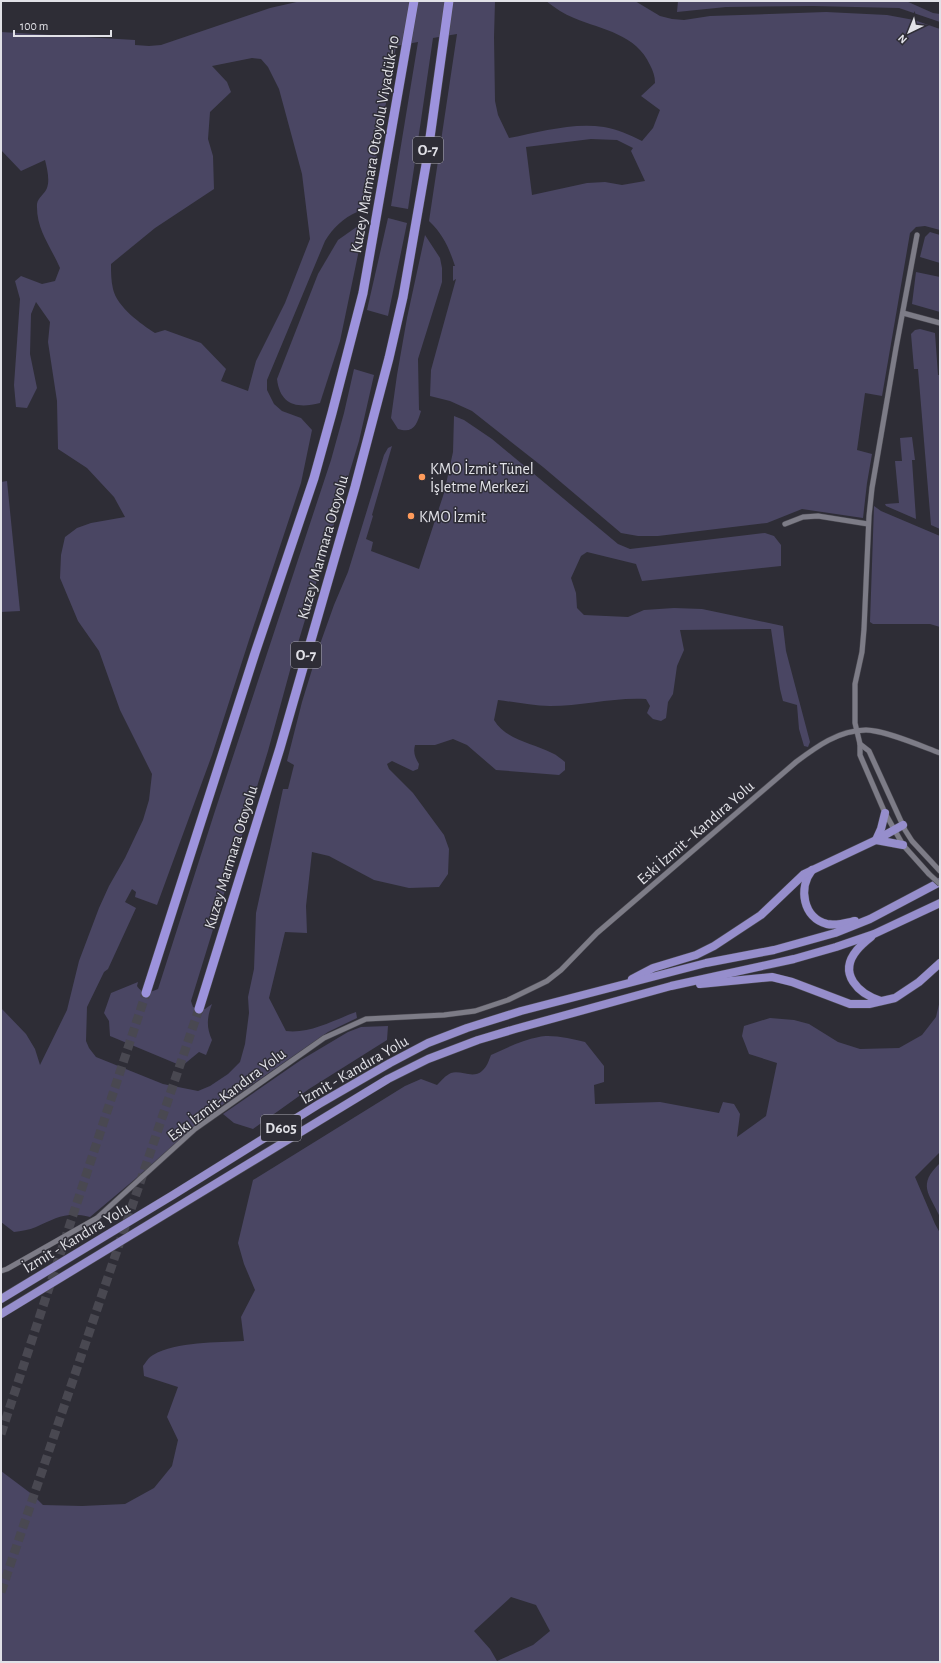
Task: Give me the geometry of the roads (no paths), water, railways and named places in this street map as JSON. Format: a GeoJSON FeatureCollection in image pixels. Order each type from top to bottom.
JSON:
{"type":"FeatureCollection","features":[{"type":"Feature","properties":{"kind":"highway","name":"Kuzey Marmara Otoyolu Viyadük-10"},"geometry":{"type":"LineString","coordinates":[[363,293],[414,1]]}},
{"type":"Feature","properties":{"kind":"highway","name":"Kuzey Marmara Otoyolu"},"geometry":{"type":"LineString","coordinates":[[199,1009],[280,748],[356,487],[389,358],[403,298],[427,159],[448,1]]}},
{"type":"Feature","properties":{"kind":"highway","name":"Kuzey Marmara Otoyolu"},"geometry":{"type":"LineString","coordinates":[[146,993],[255,653],[314,478],[363,293]]}},
{"type":"Feature","properties":{"kind":"highway"},"geometry":{"type":"LineString","coordinates":[[876,840],[884,821],[885,813]]}},
{"type":"Feature","properties":{"kind":"highway"},"geometry":{"type":"LineString","coordinates":[[618,985],[653,968],[696,955],[714,946],[761,915],[804,874],[813,868],[876,840],[902,825]]}},
{"type":"Feature","properties":{"kind":"highway"},"geometry":{"type":"LineString","coordinates":[[876,840],[903,845]]}},
{"type":"Feature","properties":{"kind":"highway"},"geometry":{"type":"LineString","coordinates":[[813,868],[808,876],[803,894],[810,914],[827,924],[870,919]]}},
{"type":"Feature","properties":{"kind":"highway"},"geometry":{"type":"LineString","coordinates":[[618,985],[706,963],[774,950],[835,933],[870,919],[940,883]]}},
{"type":"Feature","properties":{"kind":"highway"},"geometry":{"type":"LineString","coordinates":[[1,1314],[388,1079],[428,1059],[478,1040],[671,986],[794,959],[874,934],[940,903]]}},
{"type":"Feature","properties":{"kind":"highway"},"geometry":{"type":"LineString","coordinates":[[874,934],[856,951],[850,961],[849,970],[851,979],[856,987],[868,996],[883,1001]]}},
{"type":"Feature","properties":{"kind":"highway"},"geometry":{"type":"LineString","coordinates":[[671,986],[772,977],[792,982],[850,1004],[870,1004],[895,998],[908,990],[940,964]]}},
{"type":"Feature","properties":{"kind":"highway","name":"İzmit - Kandıra Yolu"},"geometry":{"type":"LineString","coordinates":[[1,1298],[390,1062],[428,1043],[467,1028],[521,1011],[618,985]]}},
{"type":"Feature","properties":{"kind":"street"},"geometry":{"type":"LineString","coordinates":[[917,235],[872,488],[868,524],[864,629],[862,652],[855,684],[855,723],[858,731],[860,755],[893,830],[903,845],[929,874],[940,883]]}},
{"type":"Feature","properties":{"kind":"street"},"geometry":{"type":"LineString","coordinates":[[902,313],[940,323]]}},
{"type":"Feature","properties":{"kind":"street"},"geometry":{"type":"LineString","coordinates":[[785,524],[803,517],[818,516],[868,524]]}},
{"type":"Feature","properties":{"kind":"street","name":"Eski İzmit - Kandıra Yolu"},"geometry":{"type":"LineString","coordinates":[[400,1018],[475,1011],[508,1000],[547,981],[561,970],[597,933],[796,762],[835,737],[858,731],[875,731],[940,753]]}},
{"type":"Feature","properties":{"kind":"street"},"geometry":{"type":"LineString","coordinates":[[860,744],[869,751],[902,825],[912,841],[938,870]]}},
{"type":"Feature","properties":{"kind":"street","name":"Eskı İzmit-Kandıra Yolu"},"geometry":{"type":"LineString","coordinates":[[1,1271],[97,1218],[195,1129],[324,1038],[366,1019],[400,1018]]}},
{"type":"Feature","properties":{"kind":"tunnel"},"geometry":{"type":"LineString","coordinates":[[1,1434],[146,993]]}},
{"type":"Feature","properties":{"kind":"tunnel"},"geometry":{"type":"LineString","coordinates":[[1,1592],[199,1009]]}},
{"type":"Feature","properties":{"kind":"place","name":"KMO İzmit Tünel İşletme Merkezi"},"geometry":{"type":"Point","coordinates":[422,477]}},
{"type":"Feature","properties":{"kind":"place","name":"KMO İzmit"},"geometry":{"type":"Point","coordinates":[411,516]}}]}
